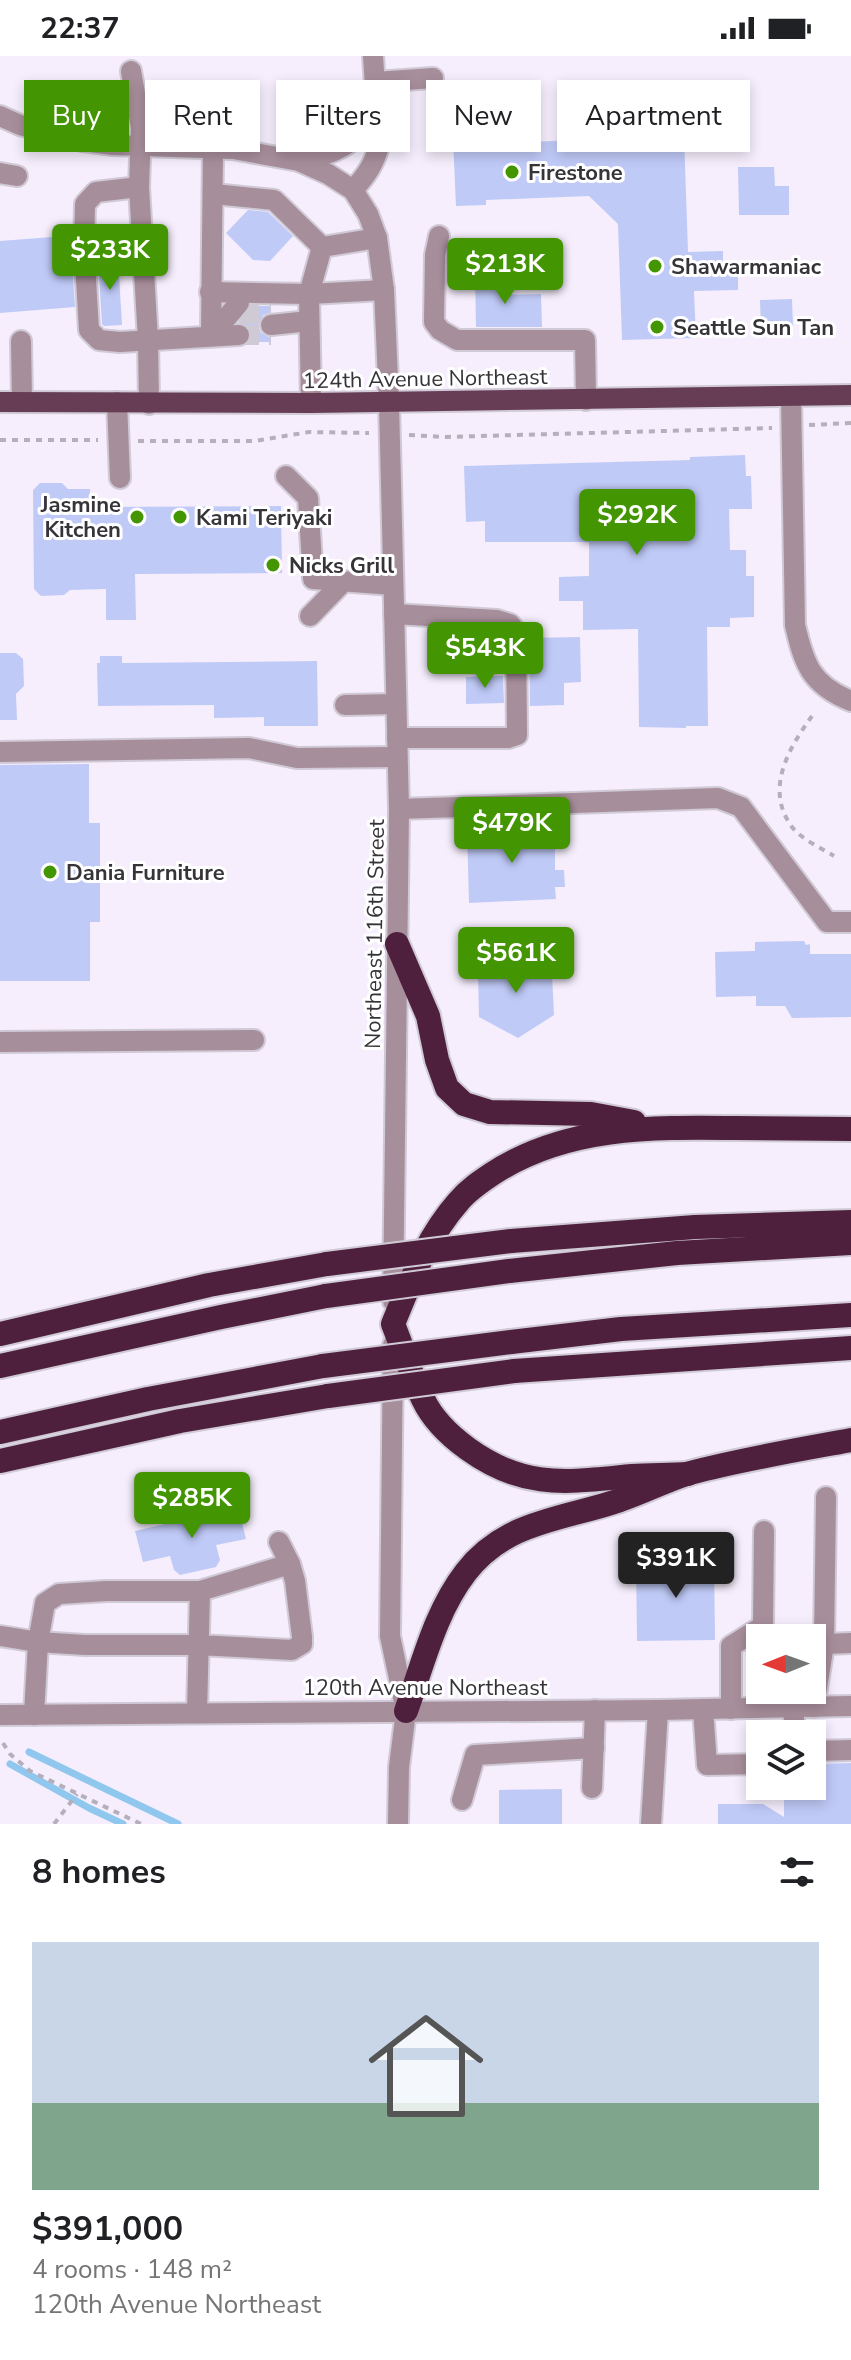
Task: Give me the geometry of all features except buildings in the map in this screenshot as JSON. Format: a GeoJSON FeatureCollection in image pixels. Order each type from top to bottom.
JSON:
{"type":"FeatureCollection","features":[{"type":"Feature","properties":{"kind":"highway"},"geometry":{"type":"LineString","coordinates":[[397,944],[428,1016],[437,1060],[447,1088],[464,1104],[490,1112],[591,1114],[668,1127]]}},
{"type":"Feature","properties":{"kind":"highway"},"geometry":{"type":"LineString","coordinates":[[688,1474],[559,1482],[531,1478],[485,1461],[443,1428],[426,1404],[393,1324],[419,1258],[441,1222],[461,1198],[511,1162],[552,1145],[619,1130],[668,1127],[851,1129]]}},
{"type":"Feature","properties":{"kind":"highway"},"geometry":{"type":"LineString","coordinates":[[0,1334],[209,1285],[327,1264],[511,1241],[695,1227],[851,1222]]}},
{"type":"Feature","properties":{"kind":"highway"},"geometry":{"type":"LineString","coordinates":[[0,1366],[326,1296],[509,1271],[677,1253],[851,1243]]}},
{"type":"Feature","properties":{"kind":"highway"},"geometry":{"type":"LineString","coordinates":[[0,1432],[148,1399],[323,1366],[621,1329],[851,1315]]}},
{"type":"Feature","properties":{"kind":"highway"},"geometry":{"type":"LineString","coordinates":[[0,1461],[180,1421],[328,1396],[514,1371],[851,1348]]}},
{"type":"Feature","properties":{"kind":"highway"},"geometry":{"type":"LineString","coordinates":[[406,1711],[444,1606],[467,1570],[490,1548],[522,1529],[610,1503],[688,1474],[851,1440]]}},
{"type":"Feature","properties":{"kind":"main road","name":"124th Avenue Northeast"},"geometry":{"type":"LineString","coordinates":[[0,402],[389,403],[851,395]]}},
{"type":"Feature","properties":{"kind":"street"},"geometry":{"type":"LineString","coordinates":[[373,56],[374,80]]}},
{"type":"Feature","properties":{"kind":"street"},"geometry":{"type":"LineString","coordinates":[[131,71],[140,118],[139,187],[149,404]]}},
{"type":"Feature","properties":{"kind":"street"},"geometry":{"type":"LineString","coordinates":[[410,84],[433,78]]}},
{"type":"Feature","properties":{"kind":"street"},"geometry":{"type":"LineString","coordinates":[[0,116],[33,129],[83,141],[145,146]]}},
{"type":"Feature","properties":{"kind":"street"},"geometry":{"type":"LineString","coordinates":[[211,336],[213,152]]}},
{"type":"Feature","properties":{"kind":"street"},"geometry":{"type":"LineString","coordinates":[[250,152],[299,161],[353,190],[367,175],[378,152]]}},
{"type":"Feature","properties":{"kind":"street"},"geometry":{"type":"LineString","coordinates":[[299,161],[333,152]]}},
{"type":"Feature","properties":{"kind":"street"},"geometry":{"type":"LineString","coordinates":[[139,187],[96,192],[85,204],[89,330],[99,340],[120,342],[211,336],[239,319],[211,336]]}},
{"type":"Feature","properties":{"kind":"street","name":"Northeast 116th Street"},"geometry":{"type":"LineString","coordinates":[[353,190],[368,214],[377,238],[384,290],[389,403],[399,809],[390,1636],[406,1711],[399,1767],[398,1824]]}},
{"type":"Feature","properties":{"kind":"street"},"geometry":{"type":"LineString","coordinates":[[214,194],[274,200],[322,247]]}},
{"type":"Feature","properties":{"kind":"street"},"geometry":{"type":"LineString","coordinates":[[439,236],[435,255],[434,322],[440,330],[457,340],[585,340],[586,400]]}},
{"type":"Feature","properties":{"kind":"street"},"geometry":{"type":"LineString","coordinates":[[322,247],[377,238]]}},
{"type":"Feature","properties":{"kind":"street"},"geometry":{"type":"LineString","coordinates":[[311,403],[306,321],[309,294],[322,247]]}},
{"type":"Feature","properties":{"kind":"street"},"geometry":{"type":"LineString","coordinates":[[210,292],[309,294],[384,290]]}},
{"type":"Feature","properties":{"kind":"street"},"geometry":{"type":"LineString","coordinates":[[306,321],[271,319],[306,321]]}},
{"type":"Feature","properties":{"kind":"street"},"geometry":{"type":"LineString","coordinates":[[21,341],[22,402]]}},
{"type":"Feature","properties":{"kind":"street"},"geometry":{"type":"LineString","coordinates":[[791,397],[795,625],[803,659],[814,677],[842,698]]}},
{"type":"Feature","properties":{"kind":"street"},"geometry":{"type":"LineString","coordinates":[[117,402],[120,478]]}},
{"type":"Feature","properties":{"kind":"street"},"geometry":{"type":"LineString","coordinates":[[286,476],[308,498],[313,579],[393,585]]}},
{"type":"Feature","properties":{"kind":"street"},"geometry":{"type":"LineString","coordinates":[[310,616],[343,582]]}},
{"type":"Feature","properties":{"kind":"street"},"geometry":{"type":"LineString","coordinates":[[0,752],[249,748],[297,758],[517,735],[516,632],[510,624],[497,620],[394,614]]}},
{"type":"Feature","properties":{"kind":"street"},"geometry":{"type":"LineString","coordinates":[[345,705],[396,704]]}},
{"type":"Feature","properties":{"kind":"street"},"geometry":{"type":"LineString","coordinates":[[399,809],[718,798],[741,807],[827,922],[851,922]]}},
{"type":"Feature","properties":{"kind":"street"},"geometry":{"type":"LineString","coordinates":[[0,1042],[254,1040]]}},
{"type":"Feature","properties":{"kind":"street"},"geometry":{"type":"LineString","coordinates":[[824,1624],[826,1497]]}},
{"type":"Feature","properties":{"kind":"street"},"geometry":{"type":"LineString","coordinates":[[731,1709],[731,1646],[763,1626],[764,1531]]}},
{"type":"Feature","properties":{"kind":"street"},"geometry":{"type":"LineString","coordinates":[[0,1636],[85,1645],[198,1645],[292,1650],[302,1644],[295,1581],[279,1542]]}},
{"type":"Feature","properties":{"kind":"street"},"geometry":{"type":"LineString","coordinates":[[34,1715],[38,1642],[45,1603],[59,1594],[200,1591],[290,1564]]}},
{"type":"Feature","properties":{"kind":"street"},"geometry":{"type":"LineString","coordinates":[[197,1713],[200,1591]]}},
{"type":"Feature","properties":{"kind":"street"},"geometry":{"type":"LineString","coordinates":[[826,1644],[851,1643]]}},
{"type":"Feature","properties":{"kind":"street","name":"120th Avenue Northeast"},"geometry":{"type":"LineString","coordinates":[[0,1715],[851,1706]]}},
{"type":"Feature","properties":{"kind":"street"},"geometry":{"type":"LineString","coordinates":[[793,1707],[794,1720]]}},
{"type":"Feature","properties":{"kind":"street"},"geometry":{"type":"LineString","coordinates":[[703,1709],[707,1765],[746,1764]]}},
{"type":"Feature","properties":{"kind":"street"},"geometry":{"type":"LineString","coordinates":[[592,1788],[595,1710]]}},
{"type":"Feature","properties":{"kind":"street"},"geometry":{"type":"LineString","coordinates":[[651,1824],[658,1710]]}},
{"type":"Feature","properties":{"kind":"street"},"geometry":{"type":"LineString","coordinates":[[462,1800],[475,1755],[594,1748]]}},
{"type":"Feature","properties":{"kind":"street"},"geometry":{"type":"LineString","coordinates":[[826,1751],[851,1750]]}},
{"type":"Feature","properties":{"kind":"path"},"geometry":{"type":"LineString","coordinates":[[111,232],[107,233],[108,248],[120,247],[121,262]]}},
{"type":"Feature","properties":{"kind":"path"},"geometry":{"type":"LineString","coordinates":[[829,424],[851,423]]}},
{"type":"Feature","properties":{"kind":"path"},"geometry":{"type":"LineString","coordinates":[[445,437],[743,431]]}},
{"type":"Feature","properties":{"kind":"path"},"geometry":{"type":"LineString","coordinates":[[0,440],[255,441],[309,432],[341,432]]}},
{"type":"Feature","properties":{"kind":"path"},"geometry":{"type":"LineString","coordinates":[[812,716],[791,744],[779,782],[782,809],[793,829],[834,856]]}},
{"type":"Feature","properties":{"kind":"path"},"geometry":{"type":"LineString","coordinates":[[3,1743],[10,1754],[30,1771],[141,1824]]}},
{"type":"Feature","properties":{"kind":"path"},"geometry":{"type":"LineString","coordinates":[[54,1824],[78,1794]]}},
{"type":"Feature","properties":{"kind":"waterway"},"geometry":{"type":"LineString","coordinates":[[29,1752],[178,1824]]}},
{"type":"Feature","properties":{"kind":"waterway"},"geometry":{"type":"LineString","coordinates":[[10,1764],[123,1824]]}},
{"type":"Feature","properties":{"kind":"tunnel"},"geometry":{"type":"LineString","coordinates":[[239,314],[271,314]]}},
{"type":"Feature","properties":{"kind":"tunnel"},"geometry":{"type":"LineString","coordinates":[[239,335],[271,335]]}},
{"type":"Feature","properties":{"kind":"place","name":"Firestone"},"geometry":{"type":"Point","coordinates":[512,172]}},
{"type":"Feature","properties":{"kind":"place","name":"Shawarmaniac"},"geometry":{"type":"Point","coordinates":[655,266]}},
{"type":"Feature","properties":{"kind":"place","name":"Seattle Sun Tan"},"geometry":{"type":"Point","coordinates":[657,327]}},
{"type":"Feature","properties":{"kind":"place","name":"Jasmine Kitchen"},"geometry":{"type":"Point","coordinates":[137,517]}},
{"type":"Feature","properties":{"kind":"place","name":"Kami Teriyaki"},"geometry":{"type":"Point","coordinates":[180,517]}},
{"type":"Feature","properties":{"kind":"place","name":"Nicks Grill"},"geometry":{"type":"Point","coordinates":[273,565]}},
{"type":"Feature","properties":{"kind":"place","name":"Dania Furniture"},"geometry":{"type":"Point","coordinates":[50,872]}}]}
